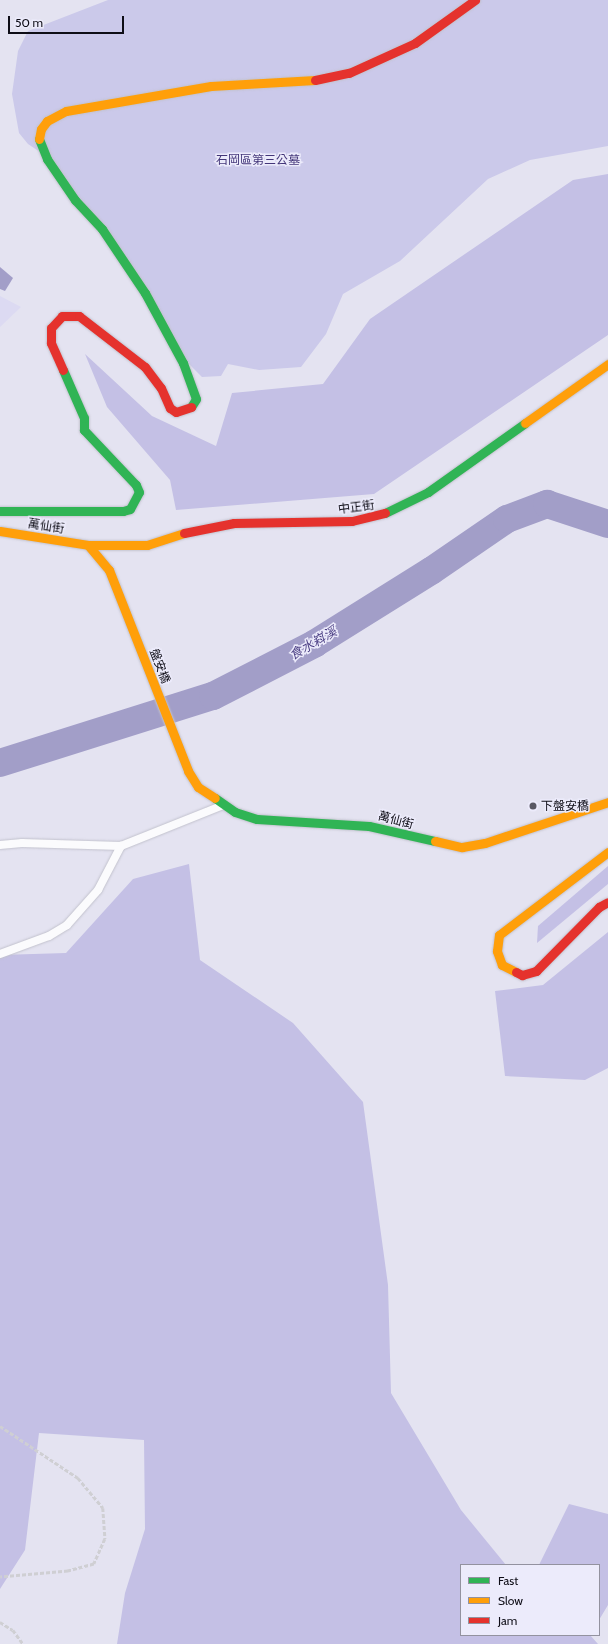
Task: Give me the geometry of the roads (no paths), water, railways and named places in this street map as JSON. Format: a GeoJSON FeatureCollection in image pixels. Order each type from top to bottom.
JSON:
{"type":"FeatureCollection","features":[{"type":"Feature","properties":{"kind":"street"},"geometry":{"type":"LineString","coordinates":[[0,511],[62,509],[123,511],[130,510],[139,492],[136,485],[84,430],[84,418],[51,343],[51,328],[62,316],[78,316],[145,367],[161,388],[170,408],[176,412],[189,410],[196,399],[183,363],[145,294],[102,229],[75,200],[47,159],[40,140],[41,129],[47,121],[66,111],[211,86],[312,80],[349,73],[415,43],[475,0]]}},
{"type":"Feature","properties":{"kind":"street","name":"中正街"},"geometry":{"type":"LineString","coordinates":[[88,545],[146,545],[193,530],[234,523],[352,521],[378,517],[428,492],[608,364]]}},
{"type":"Feature","properties":{"kind":"street","name":"萬仙街"},"geometry":{"type":"LineString","coordinates":[[0,531],[88,545]]}},
{"type":"Feature","properties":{"kind":"street","name":"盤安橋"},"geometry":{"type":"LineString","coordinates":[[88,545],[109,570],[188,771]]}},
{"type":"Feature","properties":{"kind":"street","name":"萬仙街"},"geometry":{"type":"LineString","coordinates":[[188,771],[198,787],[222,805],[257,819],[369,826],[462,847],[485,843],[608,802]]}},
{"type":"Feature","properties":{"kind":"street"},"geometry":{"type":"LineString","coordinates":[[608,852],[499,935],[497,951],[502,965],[522,975],[536,971],[599,907],[608,902]]}},
{"type":"Feature","properties":{"kind":"lane"},"geometry":{"type":"LineString","coordinates":[[0,846],[22,843],[121,846],[222,805]]}},
{"type":"Feature","properties":{"kind":"lane"},"geometry":{"type":"LineString","coordinates":[[0,954],[49,936],[67,925],[98,890],[121,846]]}},
{"type":"Feature","properties":{"kind":"waterway","name":"食水嵙溪"},"geometry":{"type":"LineString","coordinates":[[0,763],[213,696],[314,644],[431,571],[507,519],[547,504],[608,524]]}},
{"type":"Feature","properties":{"kind":"place","name":"下盤安橋"},"geometry":{"type":"Point","coordinates":[533,806]}},
{"type":"Feature","properties":{"kind":"park label","name":"石岡區第三公墓"},"geometry":{"type":"Point","coordinates":[258,160]}}]}
